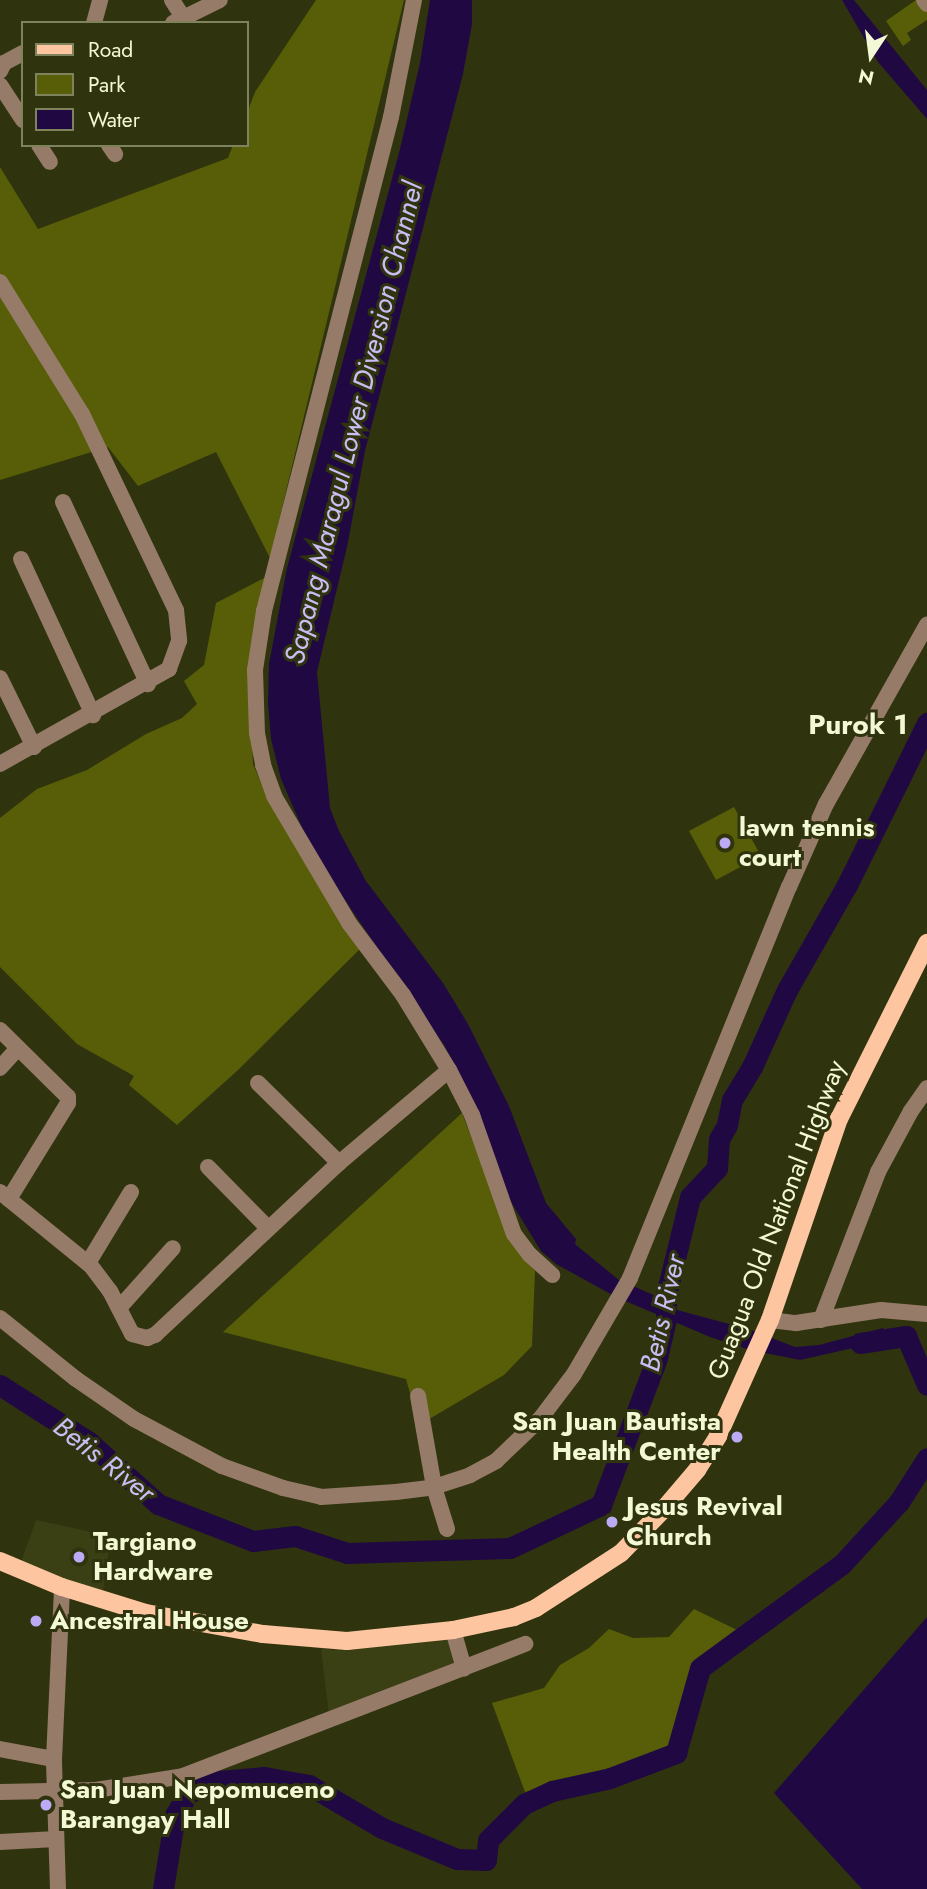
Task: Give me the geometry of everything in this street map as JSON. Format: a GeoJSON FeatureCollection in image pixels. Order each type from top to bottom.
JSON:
{"type":"FeatureCollection","features":[{"type":"Feature","properties":{"kind":"main road","name":"Guagua Old National Highway"},"geometry":{"type":"LineString","coordinates":[[0,1561],[62,1587],[146,1613],[263,1634],[346,1641],[453,1630],[514,1617],[536,1608],[621,1553],[662,1511],[696,1470],[718,1436],[768,1324],[816,1177],[839,1119],[927,943]]}},
{"type":"Feature","properties":{"kind":"street"},"geometry":{"type":"LineString","coordinates":[[95,21],[100,0]]}},
{"type":"Feature","properties":{"kind":"street"},"geometry":{"type":"LineString","coordinates":[[172,0],[177,19],[220,0]]}},
{"type":"Feature","properties":{"kind":"street"},"geometry":{"type":"LineString","coordinates":[[414,0],[388,130],[264,611],[255,670],[255,703],[263,765],[274,796],[349,923],[403,995],[449,1070],[472,1115],[514,1234],[530,1255],[552,1275]]}},
{"type":"Feature","properties":{"kind":"street"},"geometry":{"type":"LineString","coordinates":[[0,71],[4,63],[21,54]]}},
{"type":"Feature","properties":{"kind":"street"},"geometry":{"type":"LineString","coordinates":[[0,85],[21,117]]}},
{"type":"Feature","properties":{"kind":"street"},"geometry":{"type":"LineString","coordinates":[[40,147],[50,162]]}},
{"type":"Feature","properties":{"kind":"street"},"geometry":{"type":"LineString","coordinates":[[0,282],[82,414],[176,610],[179,642],[169,669],[148,684],[0,764]]}},
{"type":"Feature","properties":{"kind":"street"},"geometry":{"type":"LineString","coordinates":[[63,502],[148,684]]}},
{"type":"Feature","properties":{"kind":"street"},"geometry":{"type":"LineString","coordinates":[[21,559],[93,715]]}},
{"type":"Feature","properties":{"kind":"street"},"geometry":{"type":"LineString","coordinates":[[0,1318],[76,1379],[134,1419],[253,1479],[321,1497],[434,1487],[470,1475],[496,1461],[516,1446],[574,1374],[630,1278],[789,887],[826,804],[927,625]]}},
{"type":"Feature","properties":{"kind":"street"},"geometry":{"type":"LineString","coordinates":[[0,678],[34,747]]}},
{"type":"Feature","properties":{"kind":"street"},"geometry":{"type":"LineString","coordinates":[[0,1030],[68,1097],[68,1102],[4,1195],[88,1263],[120,1307],[132,1335],[139,1338],[156,1335],[267,1227],[449,1070]]}},
{"type":"Feature","properties":{"kind":"street"},"geometry":{"type":"LineString","coordinates":[[0,1068],[18,1048]]}},
{"type":"Feature","properties":{"kind":"street"},"geometry":{"type":"LineString","coordinates":[[258,1083],[339,1163]]}},
{"type":"Feature","properties":{"kind":"street"},"geometry":{"type":"LineString","coordinates":[[821,1320],[878,1172],[911,1111],[927,1088]]}},
{"type":"Feature","properties":{"kind":"street"},"geometry":{"type":"LineString","coordinates":[[208,1167],[267,1227]]}},
{"type":"Feature","properties":{"kind":"street"},"geometry":{"type":"LineString","coordinates":[[88,1263],[131,1192]]}},
{"type":"Feature","properties":{"kind":"street"},"geometry":{"type":"LineString","coordinates":[[120,1307],[173,1248]]}},
{"type":"Feature","properties":{"kind":"street"},"geometry":{"type":"LineString","coordinates":[[768,1324],[821,1320],[881,1310],[927,1314]]}},
{"type":"Feature","properties":{"kind":"street"},"geometry":{"type":"LineString","coordinates":[[418,1396],[434,1487],[447,1529]]}},
{"type":"Feature","properties":{"kind":"street"},"geometry":{"type":"LineString","coordinates":[[58,1889],[54,1759],[62,1587]]}},
{"type":"Feature","properties":{"kind":"street"},"geometry":{"type":"LineString","coordinates":[[453,1630],[464,1668]]}},
{"type":"Feature","properties":{"kind":"street"},"geometry":{"type":"LineString","coordinates":[[0,1792],[57,1793],[113,1788],[183,1776],[525,1644]]}},
{"type":"Feature","properties":{"kind":"street"},"geometry":{"type":"LineString","coordinates":[[0,1749],[54,1759]]}},
{"type":"Feature","properties":{"kind":"street"},"geometry":{"type":"LineString","coordinates":[[0,1842],[56,1839]]}},
{"type":"Feature","properties":{"kind":"shaded area"},"geometry":{"type":"Polygon","coordinates":[[[36,1520],[87,1531],[110,1541],[102,1598],[20,1565],[36,1520]]]}},
{"type":"Feature","properties":{"kind":"shaded area"},"geometry":{"type":"Polygon","coordinates":[[[443,1633],[453,1634],[462,1663],[329,1715],[321,1648],[334,1650],[443,1633]]]}},
{"type":"Feature","properties":{"kind":"green space"},"geometry":{"type":"Polygon","coordinates":[[[316,0],[404,0],[270,558],[216,452],[138,486],[108,447],[0,480],[0,167],[38,229],[228,158],[232,147],[248,147],[248,110],[255,92],[316,0]]]}},
{"type":"Feature","properties":{"kind":"green space"},"geometry":{"type":"Polygon","coordinates":[[[916,0],[927,12],[927,20],[907,33],[911,40],[903,46],[886,21],[916,0]]]}},
{"type":"Feature","properties":{"kind":"green space"},"geometry":{"type":"Polygon","coordinates":[[[266,577],[249,670],[253,764],[268,799],[361,948],[238,1070],[177,1125],[129,1085],[134,1076],[77,1044],[0,967],[0,818],[37,789],[87,770],[146,734],[182,718],[197,704],[184,681],[204,665],[216,603],[266,577]]]}},
{"type":"Feature","properties":{"kind":"green space","name":"lawn tennis court"},"geometry":{"type":"Polygon","coordinates":[[[734,807],[761,856],[716,880],[689,831],[734,807]]]}},
{"type":"Feature","properties":{"kind":"green space"},"geometry":{"type":"Polygon","coordinates":[[[462,1113],[509,1236],[535,1271],[532,1346],[504,1375],[419,1425],[406,1379],[223,1332],[462,1113]]]}},
{"type":"Feature","properties":{"kind":"green space"},"geometry":{"type":"Polygon","coordinates":[[[694,1609],[737,1630],[698,1667],[672,1749],[609,1774],[525,1792],[492,1703],[544,1688],[560,1665],[589,1648],[609,1629],[633,1638],[669,1637],[694,1609]]]}},
{"type":"Feature","properties":{"kind":"water"},"geometry":{"type":"Polygon","coordinates":[[[430,0],[472,0],[472,24],[463,74],[365,451],[347,547],[317,672],[330,808],[339,831],[366,881],[443,983],[468,1024],[509,1106],[546,1203],[576,1239],[575,1244],[619,1280],[663,1299],[677,1310],[748,1329],[795,1347],[819,1345],[883,1328],[891,1347],[862,1346],[800,1360],[750,1350],[710,1337],[616,1297],[556,1264],[541,1251],[508,1197],[463,1081],[444,1045],[314,855],[281,779],[271,739],[269,664],[287,568],[400,149],[420,63],[430,0]]]}},
{"type":"Feature","properties":{"kind":"water"},"geometry":{"type":"Polygon","coordinates":[[[842,0],[854,0],[927,90],[927,119],[878,62],[842,0]]]}},
{"type":"Feature","properties":{"kind":"water"},"geometry":{"type":"Polygon","coordinates":[[[927,1617],[927,1889],[862,1889],[774,1793],[927,1617]]]}},
{"type":"Feature","properties":{"kind":"waterway","name":"Betis River"},"geometry":{"type":"LineString","coordinates":[[0,1385],[89,1442],[158,1504],[253,1541],[295,1536],[347,1553],[510,1548],[601,1505],[657,1358],[666,1319],[666,1295],[690,1197],[717,1168],[719,1139],[727,1125],[732,1100],[752,1067],[787,990],[847,885],[927,723]]}},
{"type":"Feature","properties":{"kind":"waterway"},"geometry":{"type":"LineString","coordinates":[[906,1336],[927,1385]]}},
{"type":"Feature","properties":{"kind":"waterway","name":"Sapang Maragul Lower Diversion Channel"},"geometry":{"type":"LineString","coordinates":[[860,1343],[906,1336]]}},
{"type":"Feature","properties":{"kind":"waterway"},"geometry":{"type":"LineString","coordinates":[[163,1889],[175,1815],[188,1793],[219,1781],[264,1777],[309,1785],[382,1828],[457,1859],[486,1860],[488,1840],[524,1804],[552,1791],[610,1778],[676,1753],[700,1668],[842,1564],[899,1502],[927,1458]]}},
{"type":"Feature","properties":{"kind":"place","name":"lawn tennis court"},"geometry":{"type":"Point","coordinates":[725,843]}},
{"type":"Feature","properties":{"kind":"place","name":"San Juan Bautista Health Center"},"geometry":{"type":"Point","coordinates":[737,1437]}},
{"type":"Feature","properties":{"kind":"place","name":"Jesus Revival Church"},"geometry":{"type":"Point","coordinates":[612,1522]}},
{"type":"Feature","properties":{"kind":"place","name":"Targiano Hardware"},"geometry":{"type":"Point","coordinates":[79,1557]}},
{"type":"Feature","properties":{"kind":"place","name":"Ancestral House"},"geometry":{"type":"Point","coordinates":[36,1621]}},
{"type":"Feature","properties":{"kind":"place","name":"San Juan Nepomuceno Barangay Hall"},"geometry":{"type":"Point","coordinates":[46,1805]}},
{"type":"Feature","properties":{"kind":"district","name":"Purok 1"},"geometry":{"type":"Point","coordinates":[858,725]}}]}
